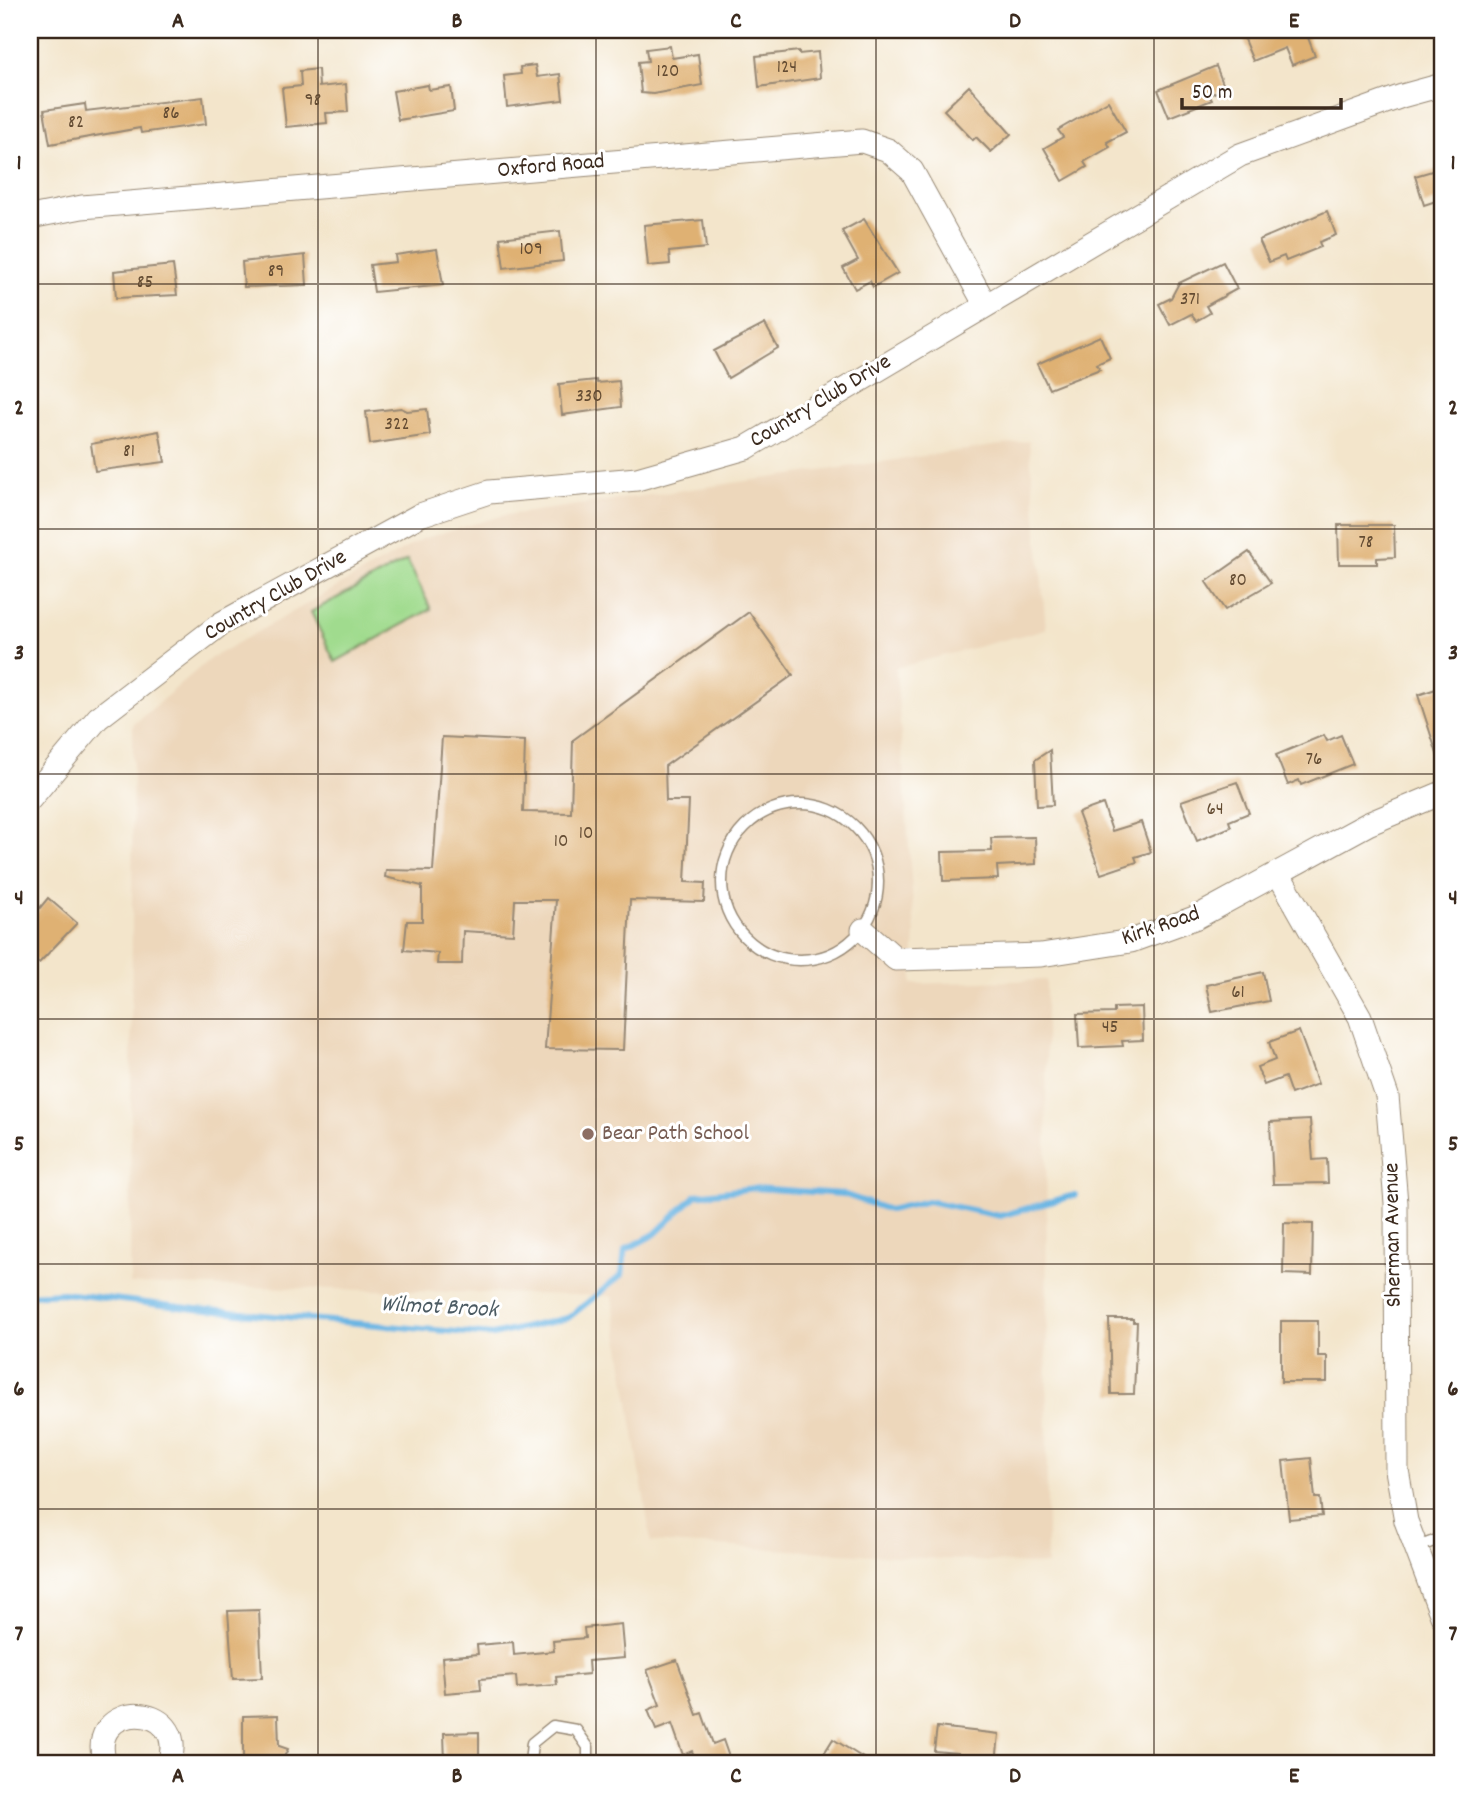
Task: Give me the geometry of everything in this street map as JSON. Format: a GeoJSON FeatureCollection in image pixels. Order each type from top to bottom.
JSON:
{"type":"FeatureCollection","features":[{"type":"Feature","properties":{"kind":"street","name":"Country Club Drive"},"geometry":{"type":"LineString","coordinates":[[30,799],[98,718],[222,623],[420,515],[489,492],[637,479],[746,448],[1240,155],[1402,96],[1442,85]]}},
{"type":"Feature","properties":{"kind":"street","name":"Oxford Road"},"geometry":{"type":"LineString","coordinates":[[30,217],[82,207],[862,141],[888,150],[912,172],[985,304]]}},
{"type":"Feature","properties":{"kind":"street","name":"Kirk Road"},"geometry":{"type":"LineString","coordinates":[[863,930],[896,959],[1069,952],[1131,940],[1198,917],[1368,824],[1442,793]]}},
{"type":"Feature","properties":{"kind":"street","name":"Sherman Avenue"},"geometry":{"type":"LineString","coordinates":[[1278,873],[1360,1017],[1387,1097],[1396,1203],[1397,1470],[1404,1511],[1415,1548],[1438,1591],[1442,1616]]}},
{"type":"Feature","properties":{"kind":"street"},"geometry":{"type":"LineString","coordinates":[[105,1763],[102,1748],[109,1728],[122,1717],[139,1714],[151,1717],[167,1731],[172,1747],[169,1763]]}},
{"type":"Feature","properties":{"kind":"lane"},"geometry":{"type":"LineString","coordinates":[[811,803],[837,811],[859,828],[873,851],[879,878],[876,906],[863,930],[845,947],[823,958],[798,961],[774,957],[752,945],[735,926],[724,904],[721,879],[726,855],[738,833],[758,815],[783,804],[811,803]]}},
{"type":"Feature","properties":{"kind":"lane"},"geometry":{"type":"LineString","coordinates":[[1415,1548],[1442,1538]]}},
{"type":"Feature","properties":{"kind":"lane"},"geometry":{"type":"LineString","coordinates":[[530,1763],[532,1743],[553,1726],[563,1726],[576,1730],[588,1747],[588,1763]]}},
{"type":"Feature","properties":{"kind":"shaded area","name":"Bear Path School"},"geometry":{"type":"Polygon","coordinates":[[[1029,441],[1046,629],[896,668],[915,933],[912,984],[1046,980],[1047,1565],[651,1542],[612,1296],[130,1284],[133,725],[211,658],[422,539],[501,516],[1029,441]]]}},
{"type":"Feature","properties":{"kind":"green space"},"geometry":{"type":"Polygon","coordinates":[[[407,560],[431,609],[335,662],[311,612],[407,560]]]}},
{"type":"Feature","properties":{"kind":"building"},"geometry":{"type":"Polygon","coordinates":[[[1240,30],[1305,30],[1315,56],[1292,65],[1285,48],[1253,61],[1240,30]]]}},
{"type":"Feature","properties":{"kind":"building"},"geometry":{"type":"Polygon","coordinates":[[[670,46],[672,58],[698,54],[702,85],[653,94],[641,93],[638,62],[648,61],[646,49],[670,46]]]}},
{"type":"Feature","properties":{"kind":"building"},"geometry":{"type":"Polygon","coordinates":[[[799,51],[799,54],[818,52],[820,78],[759,87],[756,56],[799,51]]]}},
{"type":"Feature","properties":{"kind":"building"},"geometry":{"type":"Polygon","coordinates":[[[535,65],[537,77],[560,74],[563,100],[507,107],[504,76],[521,74],[520,67],[535,65]]]}},
{"type":"Feature","properties":{"kind":"building"},"geometry":{"type":"Polygon","coordinates":[[[1216,66],[1225,89],[1209,95],[1212,100],[1169,117],[1158,90],[1216,66]]]}},
{"type":"Feature","properties":{"kind":"building"},"geometry":{"type":"Polygon","coordinates":[[[318,69],[319,87],[346,84],[348,112],[326,113],[327,123],[286,127],[282,88],[301,86],[300,71],[318,69]]]}},
{"type":"Feature","properties":{"kind":"building"},"geometry":{"type":"Polygon","coordinates":[[[428,85],[429,90],[451,87],[454,111],[398,120],[393,91],[428,85]]]}},
{"type":"Feature","properties":{"kind":"building"},"geometry":{"type":"Polygon","coordinates":[[[969,86],[1011,134],[991,152],[976,137],[973,140],[944,110],[969,86]]]}},
{"type":"Feature","properties":{"kind":"building"},"geometry":{"type":"Polygon","coordinates":[[[203,97],[206,124],[141,133],[140,128],[50,144],[44,110],[85,104],[86,111],[203,97]]]}},
{"type":"Feature","properties":{"kind":"building"},"geometry":{"type":"Polygon","coordinates":[[[1108,101],[1126,132],[1107,142],[1110,147],[1084,162],[1087,167],[1063,181],[1044,148],[1063,137],[1058,130],[1108,101]]]}},
{"type":"Feature","properties":{"kind":"building"},"geometry":{"type":"Polygon","coordinates":[[[1442,168],[1442,199],[1424,205],[1415,176],[1442,168]]]}},
{"type":"Feature","properties":{"kind":"building"},"geometry":{"type":"Polygon","coordinates":[[[1327,211],[1336,235],[1319,242],[1321,247],[1286,261],[1284,256],[1269,262],[1259,240],[1327,211]]]}},
{"type":"Feature","properties":{"kind":"building"},"geometry":{"type":"Polygon","coordinates":[[[864,219],[898,273],[873,287],[870,281],[855,289],[843,268],[858,260],[842,231],[864,219]]]}},
{"type":"Feature","properties":{"kind":"building"},"geometry":{"type":"Polygon","coordinates":[[[703,220],[706,248],[669,252],[670,264],[648,266],[644,225],[703,220]]]}},
{"type":"Feature","properties":{"kind":"building"},"geometry":{"type":"Polygon","coordinates":[[[560,231],[563,261],[504,268],[500,238],[560,231]]]}},
{"type":"Feature","properties":{"kind":"building"},"geometry":{"type":"Polygon","coordinates":[[[437,249],[443,285],[374,292],[370,265],[396,262],[395,255],[437,249]]]}},
{"type":"Feature","properties":{"kind":"building"},"geometry":{"type":"Polygon","coordinates":[[[305,255],[307,285],[244,287],[242,262],[305,255]]]}},
{"type":"Feature","properties":{"kind":"building"},"geometry":{"type":"Polygon","coordinates":[[[1223,262],[1237,289],[1206,306],[1210,313],[1196,321],[1191,314],[1170,325],[1159,304],[1171,298],[1179,283],[1223,262]]]}},
{"type":"Feature","properties":{"kind":"building"},"geometry":{"type":"Polygon","coordinates":[[[173,265],[177,295],[116,298],[114,271],[173,265]]]}},
{"type":"Feature","properties":{"kind":"building"},"geometry":{"type":"Polygon","coordinates":[[[765,324],[778,348],[728,378],[714,351],[765,324]]]}},
{"type":"Feature","properties":{"kind":"building"},"geometry":{"type":"Polygon","coordinates":[[[1100,336],[1110,358],[1097,364],[1100,369],[1049,389],[1037,364],[1100,336]]]}},
{"type":"Feature","properties":{"kind":"building"},"geometry":{"type":"Polygon","coordinates":[[[596,380],[597,383],[619,381],[621,407],[562,415],[559,384],[596,380]]]}},
{"type":"Feature","properties":{"kind":"building"},"geometry":{"type":"Polygon","coordinates":[[[401,408],[407,411],[427,409],[430,435],[370,444],[366,412],[401,408]]]}},
{"type":"Feature","properties":{"kind":"building"},"geometry":{"type":"Polygon","coordinates":[[[159,431],[165,462],[95,471],[91,444],[159,431]]]}},
{"type":"Feature","properties":{"kind":"building"},"geometry":{"type":"Polygon","coordinates":[[[1338,525],[1394,525],[1395,557],[1377,558],[1377,564],[1339,564],[1338,525]]]}},
{"type":"Feature","properties":{"kind":"building"},"geometry":{"type":"Polygon","coordinates":[[[1249,552],[1271,583],[1225,610],[1206,582],[1249,552]]]}},
{"type":"Feature","properties":{"kind":"building"},"geometry":{"type":"Polygon","coordinates":[[[749,612],[793,675],[665,766],[666,801],[689,801],[685,882],[705,883],[704,902],[630,900],[623,1050],[545,1049],[556,900],[515,900],[513,934],[463,931],[462,964],[437,964],[438,953],[404,950],[407,921],[422,921],[422,886],[385,877],[386,870],[433,871],[442,737],[525,741],[523,812],[571,813],[573,740],[749,612]]]}},
{"type":"Feature","properties":{"kind":"building"},"geometry":{"type":"Polygon","coordinates":[[[1442,687],[1442,759],[1439,760],[1418,695],[1442,687]]]}},
{"type":"Feature","properties":{"kind":"building"},"geometry":{"type":"Polygon","coordinates":[[[1324,735],[1327,741],[1341,735],[1353,764],[1301,785],[1299,780],[1288,785],[1276,755],[1324,735]]]}},
{"type":"Feature","properties":{"kind":"building"},"geometry":{"type":"Polygon","coordinates":[[[1050,750],[1053,805],[1037,806],[1035,760],[1050,750]]]}},
{"type":"Feature","properties":{"kind":"building"},"geometry":{"type":"Polygon","coordinates":[[[1237,782],[1249,813],[1229,821],[1231,827],[1197,841],[1181,801],[1237,782]]]}},
{"type":"Feature","properties":{"kind":"building"},"geometry":{"type":"Polygon","coordinates":[[[1103,804],[1112,831],[1141,822],[1151,852],[1135,857],[1137,862],[1101,874],[1078,813],[1103,804]]]}},
{"type":"Feature","properties":{"kind":"building"},"geometry":{"type":"Polygon","coordinates":[[[1035,837],[1036,864],[997,866],[998,879],[943,881],[942,852],[992,851],[991,838],[1035,837]]]}},
{"type":"Feature","properties":{"kind":"building"},"geometry":{"type":"Polygon","coordinates":[[[48,898],[77,923],[39,963],[30,955],[30,920],[48,898]]]}},
{"type":"Feature","properties":{"kind":"building"},"geometry":{"type":"Polygon","coordinates":[[[1263,972],[1269,1001],[1212,1012],[1206,985],[1263,972]]]}},
{"type":"Feature","properties":{"kind":"building"},"geometry":{"type":"Polygon","coordinates":[[[1142,1007],[1143,1040],[1122,1041],[1123,1046],[1079,1048],[1077,1014],[1114,1013],[1114,1008],[1142,1007]]]}},
{"type":"Feature","properties":{"kind":"building"},"geometry":{"type":"Polygon","coordinates":[[[1299,1031],[1318,1084],[1291,1094],[1285,1077],[1264,1085],[1257,1067],[1275,1060],[1269,1042],[1299,1031]]]}},
{"type":"Feature","properties":{"kind":"building"},"geometry":{"type":"Polygon","coordinates":[[[1310,1120],[1313,1160],[1327,1159],[1328,1183],[1273,1184],[1270,1122],[1310,1120]]]}},
{"type":"Feature","properties":{"kind":"building"},"geometry":{"type":"Polygon","coordinates":[[[1284,1223],[1313,1224],[1312,1275],[1283,1274],[1284,1223]]]}},
{"type":"Feature","properties":{"kind":"building"},"geometry":{"type":"Polygon","coordinates":[[[1109,1319],[1133,1319],[1133,1322],[1137,1322],[1134,1394],[1111,1394],[1109,1319]]]}},
{"type":"Feature","properties":{"kind":"building"},"geometry":{"type":"Polygon","coordinates":[[[1281,1321],[1318,1321],[1318,1356],[1327,1356],[1327,1382],[1281,1382],[1281,1321]]]}},
{"type":"Feature","properties":{"kind":"building"},"geometry":{"type":"Polygon","coordinates":[[[1311,1458],[1315,1498],[1320,1498],[1322,1516],[1289,1519],[1283,1461],[1311,1458]]]}},
{"type":"Feature","properties":{"kind":"building"},"geometry":{"type":"Polygon","coordinates":[[[259,1610],[262,1678],[233,1679],[228,1611],[259,1610]]]}},
{"type":"Feature","properties":{"kind":"building"},"geometry":{"type":"Polygon","coordinates":[[[621,1624],[624,1658],[588,1661],[589,1674],[556,1677],[557,1685],[517,1688],[516,1676],[480,1679],[481,1690],[445,1693],[442,1657],[478,1654],[477,1645],[513,1642],[514,1655],[554,1651],[553,1641],[585,1638],[584,1628],[621,1624]]]}},
{"type":"Feature","properties":{"kind":"building"},"geometry":{"type":"Polygon","coordinates":[[[677,1660],[697,1715],[702,1713],[713,1744],[723,1740],[731,1763],[697,1763],[692,1751],[683,1755],[672,1724],[656,1730],[648,1710],[660,1705],[647,1670],[677,1660]]]}},
{"type":"Feature","properties":{"kind":"building"},"geometry":{"type":"Polygon","coordinates":[[[278,1715],[279,1746],[288,1749],[281,1763],[243,1763],[243,1716],[278,1715]]]}},
{"type":"Feature","properties":{"kind":"building"},"geometry":{"type":"Polygon","coordinates":[[[937,1727],[999,1734],[996,1763],[958,1760],[958,1753],[934,1751],[937,1727]]]}},
{"type":"Feature","properties":{"kind":"building"},"geometry":{"type":"Polygon","coordinates":[[[479,1732],[479,1763],[445,1763],[444,1733],[479,1732]]]}},
{"type":"Feature","properties":{"kind":"building"},"geometry":{"type":"Polygon","coordinates":[[[833,1739],[871,1763],[818,1763],[833,1739]]]}},
{"type":"Feature","properties":{"kind":"waterway","name":"Wilmot Brook"},"geometry":{"type":"LineString","coordinates":[[30,1295],[63,1293],[196,1309],[492,1335],[568,1318],[622,1275],[625,1250],[655,1234],[696,1195],[754,1188],[843,1194],[889,1210],[928,1201],[1000,1216],[1075,1195]]}},
{"type":"Feature","properties":{"kind":"place","name":"Bear Path School"},"geometry":{"type":"Point","coordinates":[588,1134]}}]}
